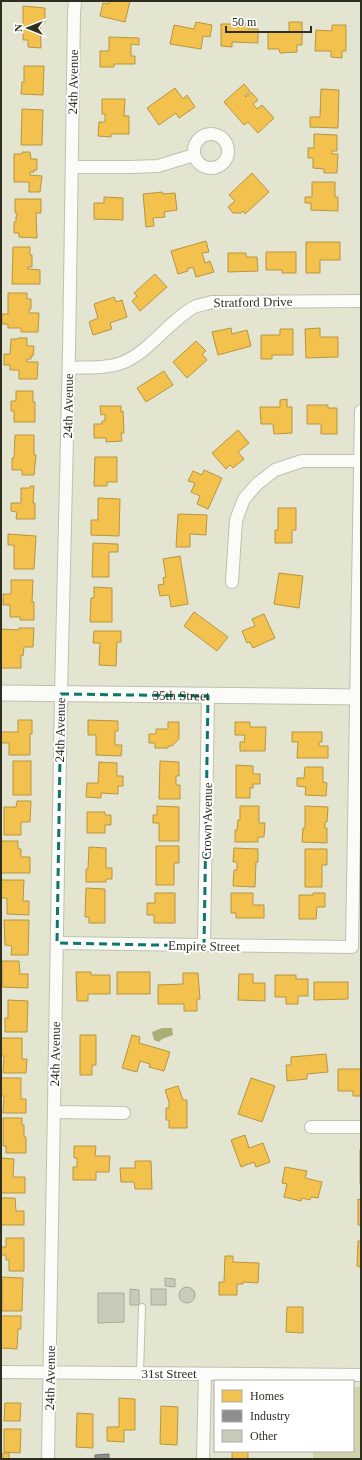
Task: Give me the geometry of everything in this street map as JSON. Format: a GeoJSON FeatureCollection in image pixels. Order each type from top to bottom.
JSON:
{"type":"FeatureCollection","features":[{"type":"Feature","properties":{"kind":"street","name":"24th Avenue"},"geometry":{"type":"LineString","coordinates":[[48,1459],[61,694],[69,368],[74,14],[76,1]]}},
{"type":"Feature","properties":{"kind":"street"},"geometry":{"type":"LineString","coordinates":[[72,167],[158,166],[194,155]]}},
{"type":"Feature","properties":{"kind":"street","name":"Stratford Drive"},"geometry":{"type":"LineString","coordinates":[[69,368],[108,366],[124,362],[140,353],[177,320],[195,307],[212,302],[361,301]]}},
{"type":"Feature","properties":{"kind":"street"},"geometry":{"type":"LineString","coordinates":[[358,697],[361,411]]}},
{"type":"Feature","properties":{"kind":"street"},"geometry":{"type":"LineString","coordinates":[[232,582],[236,520],[244,499],[257,484],[275,470],[302,461],[361,462]]}},
{"type":"Feature","properties":{"kind":"street","name":"35th Street"},"geometry":{"type":"LineString","coordinates":[[1,693],[358,697]]}},
{"type":"Feature","properties":{"kind":"street","name":"Crown Avenue"},"geometry":{"type":"LineString","coordinates":[[204,946],[208,696]]}},
{"type":"Feature","properties":{"kind":"street","name":"Empire Street"},"geometry":{"type":"LineString","coordinates":[[57,944],[352,947],[358,697]]}},
{"type":"Feature","properties":{"kind":"street"},"geometry":{"type":"LineString","coordinates":[[54,1112],[124,1113]]}},
{"type":"Feature","properties":{"kind":"street"},"geometry":{"type":"LineString","coordinates":[[311,1127],[361,1127]]}},
{"type":"Feature","properties":{"kind":"street","name":"31st Street"},"geometry":{"type":"LineString","coordinates":[[1,1372],[361,1375]]}},
{"type":"Feature","properties":{"kind":"street"},"geometry":{"type":"LineString","coordinates":[[203,1459],[205,1374]]}},
{"type":"Feature","properties":{"kind":"lane"},"geometry":{"type":"LineString","coordinates":[[140,1373],[142,1307]]}},
{"type":"Feature","properties":{"kind":"highlighted area"},"geometry":{"type":"Polygon","coordinates":[[[61,694],[208,696],[204,946],[57,943],[61,694]]]}},
{"type":"Feature","properties":{"kind":"shaded area"},"geometry":{"type":"Polygon","coordinates":[[[162,1028],[172,1028],[173,1035],[162,1039],[159,1042],[154,1040],[152,1032],[162,1028]]]}},
{"type":"Feature","properties":{"kind":"shaded area"},"geometry":{"type":"Polygon","coordinates":[[[354,1387],[361,1387],[361,1459],[313,1459],[313,1452],[354,1452],[354,1387]]]}},
{"type":"Feature","properties":{"kind":"building: Homes"},"geometry":{"type":"Polygon","coordinates":[[[109,1],[130,1],[125,22],[100,16],[103,3],[108,4],[109,1]]]}},
{"type":"Feature","properties":{"kind":"building: Homes"},"geometry":{"type":"Polygon","coordinates":[[[23,6],[45,8],[45,22],[40,22],[41,48],[28,47],[28,40],[23,40],[23,6]]]}},
{"type":"Feature","properties":{"kind":"building: Homes"},"geometry":{"type":"Polygon","coordinates":[[[196,22],[212,25],[210,37],[203,36],[201,49],[170,44],[174,25],[194,29],[196,22]]]}},
{"type":"Feature","properties":{"kind":"building: Homes"},"geometry":{"type":"Polygon","coordinates":[[[289,22],[302,22],[302,45],[297,45],[297,52],[280,53],[279,49],[268,49],[268,32],[289,32],[289,22]]]}},
{"type":"Feature","properties":{"kind":"building: Homes"},"geometry":{"type":"Polygon","coordinates":[[[221,24],[248,24],[248,29],[258,29],[258,43],[232,42],[232,47],[221,46],[221,24]]]}},
{"type":"Feature","properties":{"kind":"building: Homes"},"geometry":{"type":"Polygon","coordinates":[[[332,25],[346,25],[346,51],[342,51],[342,58],[331,57],[331,51],[315,51],[316,30],[332,31],[332,25]]]}},
{"type":"Feature","properties":{"kind":"building: Homes"},"geometry":{"type":"Polygon","coordinates":[[[109,37],[139,38],[139,45],[131,44],[131,56],[135,56],[135,64],[114,64],[114,67],[100,67],[100,51],[109,51],[109,37]]]}},
{"type":"Feature","properties":{"kind":"building: Homes"},"geometry":{"type":"Polygon","coordinates":[[[24,66],[44,66],[43,95],[21,94],[22,82],[24,82],[24,66]]]}},
{"type":"Feature","properties":{"kind":"building: Homes"},"geometry":{"type":"Polygon","coordinates":[[[244,84],[250,91],[245,96],[246,97],[251,92],[258,100],[253,104],[257,109],[262,105],[274,118],[258,133],[248,122],[244,125],[224,102],[244,84]]]}},
{"type":"Feature","properties":{"kind":"building: Homes"},"geometry":{"type":"Polygon","coordinates":[[[175,88],[183,99],[187,95],[195,107],[179,118],[176,113],[159,125],[147,108],[175,88]]]}},
{"type":"Feature","properties":{"kind":"building: Homes"},"geometry":{"type":"Polygon","coordinates":[[[321,89],[339,90],[338,128],[310,127],[310,117],[320,117],[321,89]]]}},
{"type":"Feature","properties":{"kind":"building: Homes"},"geometry":{"type":"Polygon","coordinates":[[[102,99],[125,99],[124,116],[129,116],[129,134],[111,134],[111,137],[98,136],[99,122],[105,122],[105,114],[102,114],[102,99]]]}},
{"type":"Feature","properties":{"kind":"building: Homes"},"geometry":{"type":"Polygon","coordinates":[[[22,109],[43,110],[42,145],[21,145],[22,109]]]}},
{"type":"Feature","properties":{"kind":"building: Homes"},"geometry":{"type":"Polygon","coordinates":[[[314,134],[337,135],[337,151],[332,151],[332,154],[338,154],[337,173],[324,173],[324,169],[313,168],[313,158],[308,158],[308,148],[314,148],[314,134]]]}},
{"type":"Feature","properties":{"kind":"building: Homes"},"geometry":{"type":"Polygon","coordinates":[[[22,152],[30,152],[31,159],[37,159],[37,170],[30,172],[30,175],[42,176],[40,192],[29,192],[29,182],[14,182],[14,154],[22,154],[22,152]]]}},
{"type":"Feature","properties":{"kind":"building: Homes"},"geometry":{"type":"Polygon","coordinates":[[[252,173],[269,192],[245,214],[243,211],[241,213],[233,213],[228,207],[235,201],[229,195],[252,173]]]}},
{"type":"Feature","properties":{"kind":"building: Homes"},"geometry":{"type":"Polygon","coordinates":[[[312,182],[335,182],[335,197],[338,197],[338,211],[311,210],[311,203],[305,203],[305,197],[312,197],[312,182]]]}},
{"type":"Feature","properties":{"kind":"building: Homes"},"geometry":{"type":"Polygon","coordinates":[[[162,192],[163,194],[175,193],[177,210],[164,212],[165,217],[153,218],[154,226],[146,227],[143,194],[162,192]]]}},
{"type":"Feature","properties":{"kind":"building: Homes"},"geometry":{"type":"Polygon","coordinates":[[[104,197],[123,198],[123,220],[94,219],[94,203],[104,203],[104,197]]]}},
{"type":"Feature","properties":{"kind":"building: Homes"},"geometry":{"type":"Polygon","coordinates":[[[15,199],[41,199],[41,213],[36,213],[37,238],[19,237],[19,233],[14,233],[14,222],[16,222],[17,216],[17,213],[15,213],[15,199]]]}},
{"type":"Feature","properties":{"kind":"building: Homes"},"geometry":{"type":"Polygon","coordinates":[[[206,241],[209,252],[202,253],[205,263],[210,261],[214,272],[196,277],[193,267],[187,269],[188,271],[178,274],[171,251],[206,241]]]}},
{"type":"Feature","properties":{"kind":"building: Homes"},"geometry":{"type":"Polygon","coordinates":[[[306,242],[340,242],[340,260],[320,260],[320,273],[306,273],[306,242]]]}},
{"type":"Feature","properties":{"kind":"building: Homes"},"geometry":{"type":"Polygon","coordinates":[[[13,247],[30,247],[32,267],[28,267],[28,269],[40,270],[40,284],[12,284],[13,247]]]}},
{"type":"Feature","properties":{"kind":"building: Homes"},"geometry":{"type":"Polygon","coordinates":[[[266,252],[296,252],[296,273],[282,273],[282,270],[266,270],[266,252]]]}},
{"type":"Feature","properties":{"kind":"building: Homes"},"geometry":{"type":"Polygon","coordinates":[[[228,253],[246,253],[246,257],[257,257],[258,271],[228,272],[228,253]]]}},
{"type":"Feature","properties":{"kind":"building: Homes"},"geometry":{"type":"Polygon","coordinates":[[[155,274],[167,287],[140,311],[132,301],[137,296],[134,293],[155,274]]]}},
{"type":"Feature","properties":{"kind":"building: Homes"},"geometry":{"type":"Polygon","coordinates":[[[8,293],[27,293],[27,299],[31,299],[31,309],[29,309],[29,313],[39,313],[38,332],[21,332],[21,328],[8,328],[8,324],[2,324],[2,314],[8,314],[8,293]]]}},
{"type":"Feature","properties":{"kind":"building: Homes"},"geometry":{"type":"Polygon","coordinates":[[[114,297],[116,302],[122,300],[127,317],[110,323],[112,329],[93,335],[89,322],[98,318],[94,304],[114,297]]]}},
{"type":"Feature","properties":{"kind":"building: Homes"},"geometry":{"type":"Polygon","coordinates":[[[231,328],[232,334],[247,330],[251,346],[218,355],[212,332],[231,328]]]}},
{"type":"Feature","properties":{"kind":"building: Homes"},"geometry":{"type":"Polygon","coordinates":[[[320,328],[320,337],[338,337],[338,357],[306,358],[305,329],[320,328]]]}},
{"type":"Feature","properties":{"kind":"building: Homes"},"geometry":{"type":"Polygon","coordinates":[[[280,329],[293,329],[293,355],[272,355],[272,359],[261,359],[261,335],[280,335],[280,329]]]}},
{"type":"Feature","properties":{"kind":"building: Homes"},"geometry":{"type":"Polygon","coordinates":[[[27,338],[27,346],[34,346],[33,356],[31,356],[31,359],[27,359],[27,362],[38,362],[37,379],[19,379],[19,370],[10,370],[10,365],[4,365],[4,354],[10,354],[11,339],[27,338]]]}},
{"type":"Feature","properties":{"kind":"building: Homes"},"geometry":{"type":"Polygon","coordinates":[[[196,341],[206,351],[202,354],[207,360],[187,378],[173,362],[196,341]]]}},
{"type":"Feature","properties":{"kind":"building: Homes"},"geometry":{"type":"Polygon","coordinates":[[[164,371],[173,385],[146,402],[137,388],[164,371]]]}},
{"type":"Feature","properties":{"kind":"building: Homes"},"geometry":{"type":"Polygon","coordinates":[[[16,391],[33,391],[33,402],[35,402],[35,422],[14,422],[14,411],[11,411],[11,401],[16,401],[16,391]]]}},
{"type":"Feature","properties":{"kind":"building: Homes"},"geometry":{"type":"Polygon","coordinates":[[[287,399],[287,407],[292,407],[292,433],[274,434],[273,424],[261,424],[260,407],[280,407],[280,400],[287,399]]]}},
{"type":"Feature","properties":{"kind":"building: Homes"},"geometry":{"type":"Polygon","coordinates":[[[307,405],[328,405],[328,408],[337,408],[337,434],[321,434],[321,424],[307,424],[307,405]]]}},
{"type":"Feature","properties":{"kind":"building: Homes"},"geometry":{"type":"Polygon","coordinates":[[[100,406],[121,406],[121,412],[123,411],[124,433],[121,433],[122,441],[106,442],[106,438],[94,438],[94,424],[102,424],[102,421],[105,421],[105,414],[101,415],[100,406]]]}},
{"type":"Feature","properties":{"kind":"building: Homes"},"geometry":{"type":"Polygon","coordinates":[[[238,430],[249,443],[238,452],[244,459],[233,468],[230,465],[226,469],[212,453],[238,430]]]}},
{"type":"Feature","properties":{"kind":"building: Homes"},"geometry":{"type":"Polygon","coordinates":[[[15,435],[34,435],[34,455],[36,455],[34,475],[22,475],[22,470],[12,470],[15,435]]]}},
{"type":"Feature","properties":{"kind":"building: Homes"},"geometry":{"type":"Polygon","coordinates":[[[95,457],[117,457],[117,482],[107,482],[107,486],[94,486],[95,457]]]}},
{"type":"Feature","properties":{"kind":"building: Homes"},"geometry":{"type":"Polygon","coordinates":[[[204,470],[222,478],[208,509],[197,504],[200,496],[191,492],[195,483],[188,481],[193,471],[202,475],[204,470]]]}},
{"type":"Feature","properties":{"kind":"building: Homes"},"geometry":{"type":"Polygon","coordinates":[[[30,486],[34,486],[33,503],[35,503],[35,519],[16,519],[17,512],[11,511],[11,503],[21,503],[21,488],[30,488],[30,486]]]}},
{"type":"Feature","properties":{"kind":"building: Homes"},"geometry":{"type":"Polygon","coordinates":[[[98,498],[120,499],[119,536],[91,535],[91,520],[98,520],[98,498]]]}},
{"type":"Feature","properties":{"kind":"building: Homes"},"geometry":{"type":"Polygon","coordinates":[[[278,508],[296,508],[296,530],[292,530],[292,543],[275,543],[275,530],[278,530],[278,508]]]}},
{"type":"Feature","properties":{"kind":"building: Homes"},"geometry":{"type":"Polygon","coordinates":[[[178,514],[207,515],[206,535],[190,534],[190,547],[176,547],[178,514]]]}},
{"type":"Feature","properties":{"kind":"building: Homes"},"geometry":{"type":"Polygon","coordinates":[[[8,534],[36,536],[34,569],[14,569],[14,545],[8,545],[8,534]]]}},
{"type":"Feature","properties":{"kind":"building: Homes"},"geometry":{"type":"Polygon","coordinates":[[[93,543],[118,544],[118,552],[109,552],[109,577],[92,577],[93,543]]]}},
{"type":"Feature","properties":{"kind":"building: Homes"},"geometry":{"type":"Polygon","coordinates":[[[180,556],[188,604],[171,607],[169,595],[160,596],[158,585],[164,584],[163,578],[166,577],[163,559],[180,556]]]}},
{"type":"Feature","properties":{"kind":"building: Homes"},"geometry":{"type":"Polygon","coordinates":[[[279,573],[303,576],[299,608],[274,604],[279,573]]]}},
{"type":"Feature","properties":{"kind":"building: Homes"},"geometry":{"type":"Polygon","coordinates":[[[11,580],[33,580],[32,602],[34,602],[34,620],[20,620],[20,617],[10,617],[10,605],[3,605],[3,594],[11,594],[11,580]]]}},
{"type":"Feature","properties":{"kind":"building: Homes"},"geometry":{"type":"Polygon","coordinates":[[[94,587],[112,588],[112,622],[90,622],[91,598],[94,598],[94,587]]]}},
{"type":"Feature","properties":{"kind":"building: Homes"},"geometry":{"type":"Polygon","coordinates":[[[194,612],[228,637],[217,651],[184,626],[194,612]]]}},
{"type":"Feature","properties":{"kind":"building: Homes"},"geometry":{"type":"Polygon","coordinates":[[[264,614],[275,638],[253,648],[250,642],[247,643],[242,631],[255,626],[252,619],[264,614]]]}},
{"type":"Feature","properties":{"kind":"building: Homes"},"geometry":{"type":"Polygon","coordinates":[[[19,628],[34,628],[33,647],[24,647],[23,656],[21,655],[21,668],[1,668],[1,629],[19,630],[19,628]]]}},
{"type":"Feature","properties":{"kind":"building: Homes"},"geometry":{"type":"Polygon","coordinates":[[[94,631],[121,631],[121,642],[117,642],[116,666],[99,665],[100,643],[93,643],[94,631]]]}},
{"type":"Feature","properties":{"kind":"building: Homes"},"geometry":{"type":"Polygon","coordinates":[[[18,720],[32,720],[30,755],[9,755],[9,743],[1,743],[1,732],[18,732],[18,720]]]}},
{"type":"Feature","properties":{"kind":"building: Homes"},"geometry":{"type":"Polygon","coordinates":[[[88,720],[118,721],[118,731],[115,731],[115,745],[122,745],[121,756],[96,755],[96,735],[88,735],[88,720]]]}},
{"type":"Feature","properties":{"kind":"building: Homes"},"geometry":{"type":"Polygon","coordinates":[[[168,722],[179,722],[179,739],[172,746],[168,746],[168,748],[155,748],[155,743],[149,743],[149,734],[156,734],[156,729],[168,729],[168,722]]]}},
{"type":"Feature","properties":{"kind":"building: Homes"},"geometry":{"type":"Polygon","coordinates":[[[235,722],[250,722],[250,727],[266,727],[265,751],[240,751],[240,742],[244,742],[245,735],[235,735],[235,722]]]}},
{"type":"Feature","properties":{"kind":"building: Homes"},"geometry":{"type":"Polygon","coordinates":[[[292,732],[322,732],[322,742],[319,742],[319,746],[328,746],[328,758],[297,758],[298,742],[292,742],[292,732]]]}},
{"type":"Feature","properties":{"kind":"building: Homes"},"geometry":{"type":"Polygon","coordinates":[[[13,761],[31,761],[31,795],[13,795],[13,761]]]}},
{"type":"Feature","properties":{"kind":"building: Homes"},"geometry":{"type":"Polygon","coordinates":[[[160,761],[179,762],[179,776],[176,776],[176,785],[180,785],[180,799],[159,799],[160,761]]]}},
{"type":"Feature","properties":{"kind":"building: Homes"},"geometry":{"type":"Polygon","coordinates":[[[99,762],[117,763],[117,776],[123,776],[123,786],[118,786],[118,794],[101,793],[101,798],[86,797],[87,783],[98,783],[99,762]]]}},
{"type":"Feature","properties":{"kind":"building: Homes"},"geometry":{"type":"Polygon","coordinates":[[[236,765],[253,766],[253,774],[260,774],[260,784],[253,784],[253,788],[250,788],[250,798],[236,798],[236,765]]]}},
{"type":"Feature","properties":{"kind":"building: Homes"},"geometry":{"type":"Polygon","coordinates":[[[305,767],[323,767],[323,782],[327,783],[326,796],[305,795],[306,787],[297,786],[297,778],[304,778],[305,767]]]}},
{"type":"Feature","properties":{"kind":"building: Homes"},"geometry":{"type":"Polygon","coordinates":[[[17,801],[31,801],[30,822],[21,822],[21,835],[4,835],[4,807],[16,807],[17,801]]]}},
{"type":"Feature","properties":{"kind":"building: Homes"},"geometry":{"type":"Polygon","coordinates":[[[157,806],[179,807],[179,841],[159,841],[159,823],[153,823],[153,815],[157,815],[157,806]]]}},
{"type":"Feature","properties":{"kind":"building: Homes"},"geometry":{"type":"Polygon","coordinates":[[[240,806],[259,806],[259,823],[265,823],[264,837],[258,837],[258,842],[235,842],[235,830],[237,830],[238,820],[240,820],[240,806]]]}},
{"type":"Feature","properties":{"kind":"building: Homes"},"geometry":{"type":"Polygon","coordinates":[[[305,806],[328,807],[327,822],[325,822],[325,828],[327,828],[327,843],[302,842],[303,828],[305,828],[305,806]]]}},
{"type":"Feature","properties":{"kind":"building: Homes"},"geometry":{"type":"Polygon","coordinates":[[[87,812],[105,812],[105,815],[111,815],[111,825],[105,825],[105,833],[87,833],[87,812]]]}},
{"type":"Feature","properties":{"kind":"building: Homes"},"geometry":{"type":"Polygon","coordinates":[[[1,841],[18,841],[18,849],[21,849],[21,857],[30,857],[30,873],[1,873],[1,841]]]}},
{"type":"Feature","properties":{"kind":"building: Homes"},"geometry":{"type":"Polygon","coordinates":[[[156,846],[179,846],[179,863],[174,863],[174,885],[156,885],[156,846]]]}},
{"type":"Feature","properties":{"kind":"building: Homes"},"geometry":{"type":"Polygon","coordinates":[[[89,847],[106,848],[106,868],[112,868],[112,879],[106,879],[106,882],[86,882],[89,847]]]}},
{"type":"Feature","properties":{"kind":"building: Homes"},"geometry":{"type":"Polygon","coordinates":[[[234,848],[258,849],[255,887],[233,886],[234,870],[237,870],[237,862],[233,862],[234,848]]]}},
{"type":"Feature","properties":{"kind":"building: Homes"},"geometry":{"type":"Polygon","coordinates":[[[305,849],[327,849],[327,865],[322,865],[322,887],[305,887],[305,849]]]}},
{"type":"Feature","properties":{"kind":"building: Homes"},"geometry":{"type":"Polygon","coordinates":[[[1,880],[24,880],[23,901],[29,901],[29,915],[7,914],[7,898],[1,898],[1,880]]]}},
{"type":"Feature","properties":{"kind":"building: Homes"},"geometry":{"type":"Polygon","coordinates":[[[86,888],[105,889],[105,923],[89,923],[89,917],[85,917],[86,888]]]}},
{"type":"Feature","properties":{"kind":"building: Homes"},"geometry":{"type":"Polygon","coordinates":[[[155,893],[175,893],[175,923],[154,923],[154,915],[147,915],[147,903],[155,903],[155,893]]]}},
{"type":"Feature","properties":{"kind":"building: Homes"},"geometry":{"type":"Polygon","coordinates":[[[231,893],[253,893],[253,905],[264,905],[264,918],[236,918],[236,913],[231,913],[231,893]]]}},
{"type":"Feature","properties":{"kind":"building: Homes"},"geometry":{"type":"Polygon","coordinates":[[[313,893],[325,893],[325,907],[317,907],[316,919],[299,919],[299,895],[313,895],[313,893]]]}},
{"type":"Feature","properties":{"kind":"building: Homes"},"geometry":{"type":"Polygon","coordinates":[[[4,920],[29,920],[28,955],[11,955],[12,946],[5,945],[4,920]]]}},
{"type":"Feature","properties":{"kind":"building: Homes"},"geometry":{"type":"Polygon","coordinates":[[[2,961],[19,961],[20,974],[28,974],[28,988],[2,987],[2,961]]]}},
{"type":"Feature","properties":{"kind":"building: Homes"},"geometry":{"type":"Polygon","coordinates":[[[76,972],[91,972],[91,975],[110,975],[110,994],[88,994],[88,1001],[77,1001],[76,972]]]}},
{"type":"Feature","properties":{"kind":"building: Homes"},"geometry":{"type":"Polygon","coordinates":[[[117,972],[150,972],[150,994],[117,994],[117,972]]]}},
{"type":"Feature","properties":{"kind":"building: Homes"},"geometry":{"type":"Polygon","coordinates":[[[183,973],[198,973],[200,999],[197,999],[197,1011],[184,1011],[184,1004],[158,1004],[158,985],[183,984],[183,973]]]}},
{"type":"Feature","properties":{"kind":"building: Homes"},"geometry":{"type":"Polygon","coordinates":[[[239,974],[253,974],[253,983],[265,983],[265,1001],[238,1000],[239,974]]]}},
{"type":"Feature","properties":{"kind":"building: Homes"},"geometry":{"type":"Polygon","coordinates":[[[275,975],[296,975],[296,979],[308,979],[308,996],[298,996],[298,1004],[286,1004],[286,997],[275,997],[275,975]]]}},
{"type":"Feature","properties":{"kind":"building: Homes"},"geometry":{"type":"Polygon","coordinates":[[[314,982],[348,982],[348,999],[314,1000],[314,982]]]}},
{"type":"Feature","properties":{"kind":"building: Homes"},"geometry":{"type":"Polygon","coordinates":[[[8,1000],[28,1001],[27,1032],[5,1032],[5,1018],[8,1018],[8,1000]]]}},
{"type":"Feature","properties":{"kind":"building: Homes"},"geometry":{"type":"Polygon","coordinates":[[[80,1035],[96,1035],[96,1065],[92,1065],[92,1075],[80,1075],[80,1035]]]}},
{"type":"Feature","properties":{"kind":"building: Homes"},"geometry":{"type":"Polygon","coordinates":[[[132,1035],[140,1037],[139,1043],[170,1052],[164,1071],[149,1067],[150,1064],[140,1061],[137,1072],[122,1068],[132,1035]]]}},
{"type":"Feature","properties":{"kind":"building: Homes"},"geometry":{"type":"Polygon","coordinates":[[[1,1038],[22,1038],[22,1059],[27,1059],[26,1073],[3,1073],[4,1056],[1,1056],[1,1038]]]}},
{"type":"Feature","properties":{"kind":"building: Homes"},"geometry":{"type":"Polygon","coordinates":[[[326,1054],[328,1072],[307,1074],[307,1079],[287,1081],[286,1065],[291,1065],[291,1057],[326,1054]]]}},
{"type":"Feature","properties":{"kind":"building: Homes"},"geometry":{"type":"Polygon","coordinates":[[[338,1069],[361,1069],[361,1096],[353,1096],[353,1091],[338,1091],[338,1069]]]}},
{"type":"Feature","properties":{"kind":"building: Homes"},"geometry":{"type":"Polygon","coordinates":[[[1,1078],[21,1078],[21,1099],[26,1099],[26,1113],[3,1113],[4,1096],[1,1096],[1,1078]]]}},
{"type":"Feature","properties":{"kind":"building: Homes"},"geometry":{"type":"Polygon","coordinates":[[[251,1078],[275,1086],[262,1122],[238,1114],[251,1078]]]}},
{"type":"Feature","properties":{"kind":"building: Homes"},"geometry":{"type":"Polygon","coordinates":[[[178,1086],[183,1100],[187,1100],[187,1128],[169,1128],[169,1120],[166,1120],[166,1108],[169,1108],[169,1102],[165,1090],[178,1086]]]}},
{"type":"Feature","properties":{"kind":"building: Homes"},"geometry":{"type":"Polygon","coordinates":[[[3,1118],[22,1118],[22,1125],[24,1125],[24,1137],[26,1137],[26,1153],[6,1153],[6,1146],[3,1146],[3,1118]]]}},
{"type":"Feature","properties":{"kind":"building: Homes"},"geometry":{"type":"Polygon","coordinates":[[[245,1135],[249,1148],[263,1143],[270,1162],[256,1167],[254,1162],[241,1167],[231,1140],[245,1135]]]}},
{"type":"Feature","properties":{"kind":"building: Homes"},"geometry":{"type":"Polygon","coordinates":[[[74,1146],[96,1146],[95,1156],[110,1156],[109,1172],[96,1172],[96,1180],[73,1180],[73,1167],[77,1167],[77,1158],[74,1158],[74,1146]]]}},
{"type":"Feature","properties":{"kind":"building: Homes"},"geometry":{"type":"Polygon","coordinates":[[[361,1150],[361,1183],[360,1183],[361,1150]]]}},
{"type":"Feature","properties":{"kind":"building: Homes"},"geometry":{"type":"Polygon","coordinates":[[[1,1158],[14,1159],[13,1177],[25,1177],[25,1193],[1,1193],[1,1158]]]}},
{"type":"Feature","properties":{"kind":"building: Homes"},"geometry":{"type":"Polygon","coordinates":[[[135,1161],[151,1161],[152,1189],[135,1189],[134,1182],[121,1182],[120,1168],[135,1168],[135,1161]]]}},
{"type":"Feature","properties":{"kind":"building: Homes"},"geometry":{"type":"Polygon","coordinates":[[[285,1167],[307,1171],[305,1178],[322,1182],[318,1198],[311,1197],[310,1200],[302,1198],[301,1201],[284,1197],[287,1184],[282,1183],[285,1167]]]}},
{"type":"Feature","properties":{"kind":"building: Homes"},"geometry":{"type":"Polygon","coordinates":[[[1,1198],[15,1198],[16,1211],[24,1211],[24,1225],[1,1225],[1,1198]]]}},
{"type":"Feature","properties":{"kind":"building: Homes"},"geometry":{"type":"Polygon","coordinates":[[[358,1199],[361,1200],[361,1225],[358,1225],[358,1199]]]}},
{"type":"Feature","properties":{"kind":"building: Homes"},"geometry":{"type":"Polygon","coordinates":[[[6,1238],[24,1238],[24,1271],[9,1271],[9,1260],[6,1260],[6,1255],[1,1255],[1,1247],[6,1247],[6,1238]]]}},
{"type":"Feature","properties":{"kind":"building: Homes"},"geometry":{"type":"Polygon","coordinates":[[[358,1241],[361,1241],[361,1267],[357,1266],[358,1241]]]}},
{"type":"Feature","properties":{"kind":"building: Homes"},"geometry":{"type":"Polygon","coordinates":[[[225,1256],[233,1256],[233,1262],[259,1263],[258,1283],[243,1282],[243,1284],[237,1284],[237,1295],[219,1295],[219,1282],[224,1282],[225,1256]]]}},
{"type":"Feature","properties":{"kind":"building: Homes"},"geometry":{"type":"Polygon","coordinates":[[[2,1277],[23,1278],[22,1311],[2,1311],[2,1277]]]}},
{"type":"Feature","properties":{"kind":"building: Homes"},"geometry":{"type":"Polygon","coordinates":[[[287,1307],[303,1307],[303,1333],[286,1332],[287,1307]]]}},
{"type":"Feature","properties":{"kind":"building: Homes"},"geometry":{"type":"Polygon","coordinates":[[[1,1316],[21,1316],[21,1329],[18,1329],[17,1349],[1,1348],[1,1316]]]}},
{"type":"Feature","properties":{"kind":"building: Homes"},"geometry":{"type":"Polygon","coordinates":[[[119,1398],[135,1399],[135,1430],[124,1430],[124,1442],[107,1441],[107,1427],[119,1427],[119,1398]]]}},
{"type":"Feature","properties":{"kind":"building: Homes"},"geometry":{"type":"Polygon","coordinates":[[[5,1403],[21,1403],[20,1421],[4,1421],[5,1403]]]}},
{"type":"Feature","properties":{"kind":"building: Homes"},"geometry":{"type":"Polygon","coordinates":[[[161,1406],[178,1407],[177,1445],[160,1444],[161,1406]]]}},
{"type":"Feature","properties":{"kind":"building: Homes"},"geometry":{"type":"Polygon","coordinates":[[[77,1413],[93,1414],[93,1448],[76,1447],[77,1413]]]}},
{"type":"Feature","properties":{"kind":"building: Homes"},"geometry":{"type":"Polygon","coordinates":[[[4,1429],[21,1429],[20,1453],[4,1452],[4,1429]]]}},
{"type":"Feature","properties":{"kind":"building: Homes"},"geometry":{"type":"Polygon","coordinates":[[[232,1452],[248,1452],[248,1459],[232,1459],[232,1452]]]}},
{"type":"Feature","properties":{"kind":"building: Homes"},"geometry":{"type":"Polygon","coordinates":[[[3,1453],[9,1453],[9,1459],[3,1459],[3,1453]]]}},
{"type":"Feature","properties":{"kind":"building: Industry"},"geometry":{"type":"Polygon","coordinates":[[[109,1454],[109,1459],[95,1459],[95,1455],[109,1454]]]}},
{"type":"Feature","properties":{"kind":"building: Other"},"geometry":{"type":"Polygon","coordinates":[[[165,1278],[175,1279],[175,1287],[165,1286],[165,1278]]]}},
{"type":"Feature","properties":{"kind":"building: Other"},"geometry":{"type":"Polygon","coordinates":[[[187,1287],[193,1289],[195,1295],[193,1301],[187,1303],[181,1301],[179,1295],[181,1289],[187,1287]]]}},
{"type":"Feature","properties":{"kind":"building: Other"},"geometry":{"type":"Polygon","coordinates":[[[130,1289],[139,1290],[139,1305],[130,1305],[130,1289]]]}},
{"type":"Feature","properties":{"kind":"building: Other"},"geometry":{"type":"Polygon","coordinates":[[[151,1289],[166,1289],[166,1305],[151,1305],[151,1289]]]}},
{"type":"Feature","properties":{"kind":"building: Other"},"geometry":{"type":"Polygon","coordinates":[[[98,1293],[124,1293],[124,1322],[98,1323],[98,1293]]]}}]}
